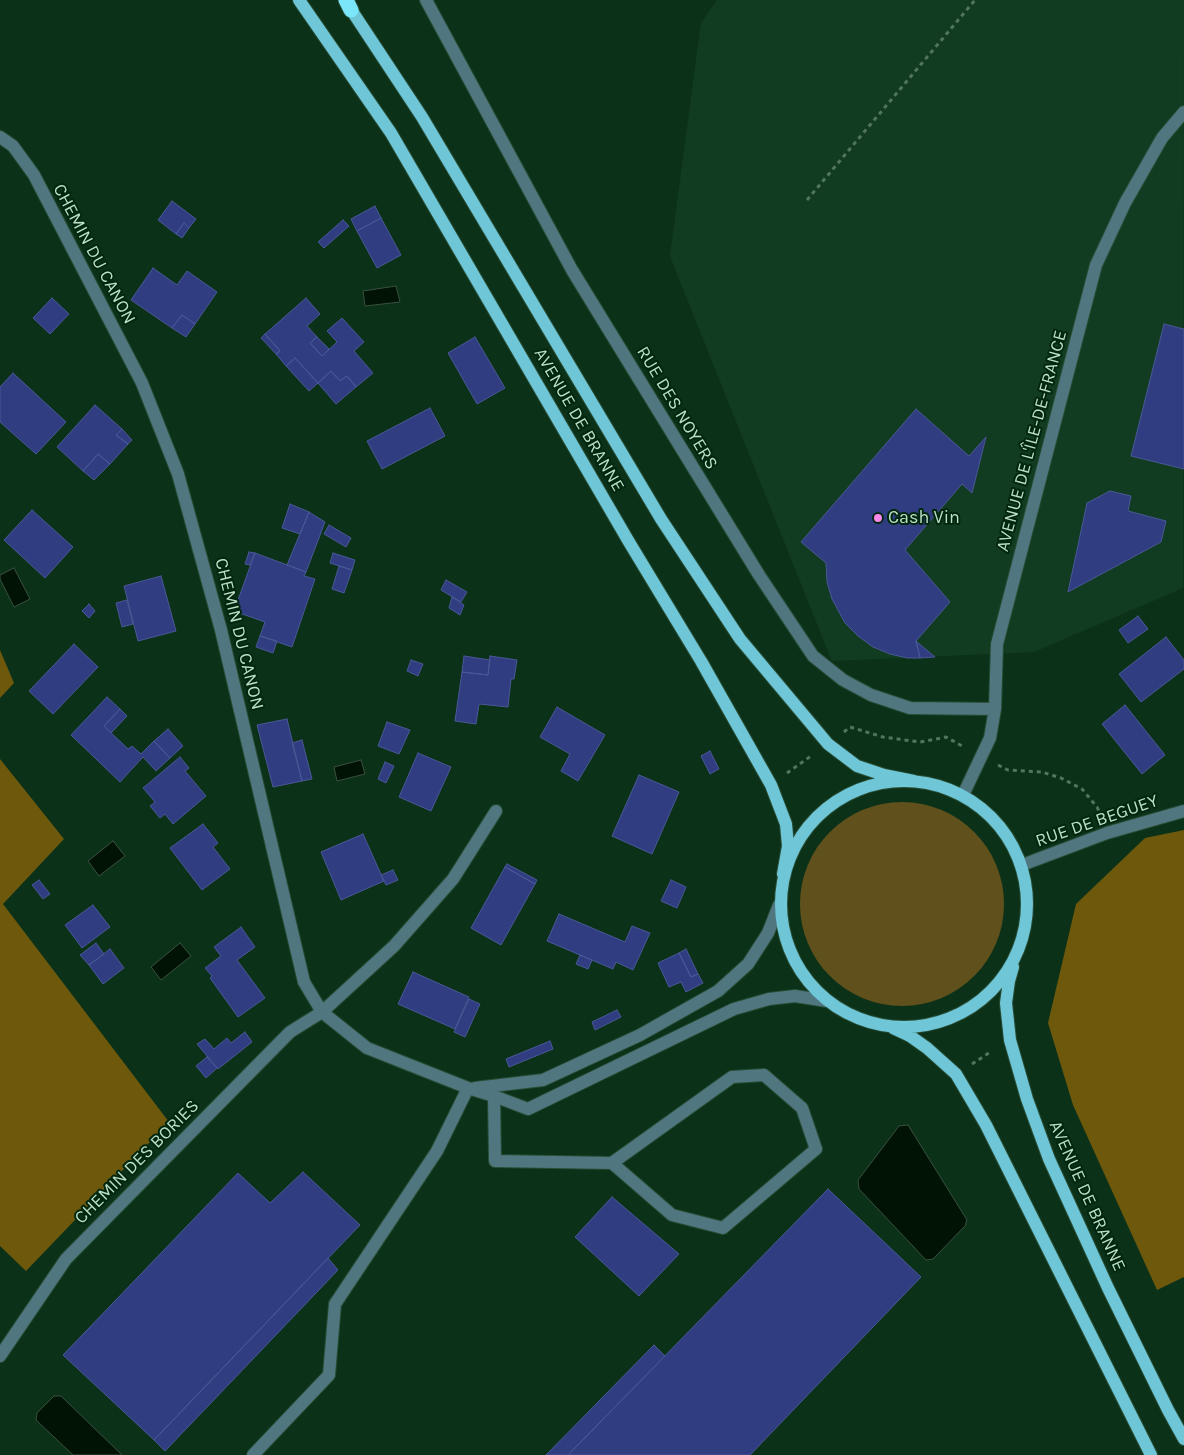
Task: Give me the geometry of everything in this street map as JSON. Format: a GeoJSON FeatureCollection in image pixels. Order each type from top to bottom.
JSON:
{"type":"FeatureCollection","features":[{"type":"Feature","properties":{"kind":"main road","name":"AVENUE DE BRANNE"},"geometry":{"type":"LineString","coordinates":[[299,0],[391,133],[619,525],[701,661],[771,785],[786,824],[788,846],[783,874]]}},
{"type":"Feature","properties":{"kind":"main road","name":"AVENUE DE BRANNE"},"geometry":{"type":"LineString","coordinates":[[347,3],[422,117],[661,519],[740,639],[828,744],[856,766],[884,775],[939,786],[963,795],[988,813],[1008,838],[1022,865],[1027,895],[1026,926],[1009,981],[1006,1003],[1010,1040],[1027,1099],[1050,1159],[1108,1288],[1184,1439]]}},
{"type":"Feature","properties":{"kind":"main road"},"geometry":{"type":"LineString","coordinates":[[914,781],[879,783],[846,794],[818,814],[796,842],[783,874],[779,905],[786,941],[802,975],[827,1001],[857,1019],[891,1027],[910,1036],[927,1048],[956,1074],[986,1125],[1151,1455]]}},
{"type":"Feature","properties":{"kind":"main road"},"geometry":{"type":"LineString","coordinates":[[891,1027],[929,1025],[966,1011],[996,988],[1017,955]]}},
{"type":"Feature","properties":{"kind":"street","name":"RUE DES NOYERS"},"geometry":{"type":"LineString","coordinates":[[426,0],[572,270],[758,575],[813,656],[843,680],[871,695],[910,708],[995,709]]}},
{"type":"Feature","properties":{"kind":"street","name":"AVENUE DE L'ÎLE-DE-FRANCE"},"geometry":{"type":"LineString","coordinates":[[963,795],[990,738],[995,709],[997,644],[1096,265],[1125,203],[1162,138],[1184,112]]}},
{"type":"Feature","properties":{"kind":"street","name":"CHEMIN DU CANON"},"geometry":{"type":"LineString","coordinates":[[0,137],[13,146],[34,176],[142,383],[178,474],[224,639],[304,982],[322,1012],[367,1048],[468,1088],[528,1109],[734,1009],[769,999],[795,996],[827,1001]]}},
{"type":"Feature","properties":{"kind":"street","name":"CHEMIN DES BORIES"},"geometry":{"type":"LineString","coordinates":[[0,1356],[66,1259],[290,1032],[322,1012],[394,946],[453,879],[496,811]]}},
{"type":"Feature","properties":{"kind":"street","name":"RUE DE BEGUEY"},"geometry":{"type":"LineString","coordinates":[[1022,865],[1107,833],[1184,811]]}},
{"type":"Feature","properties":{"kind":"street"},"geometry":{"type":"LineString","coordinates":[[253,1455],[329,1376],[334,1304],[437,1151],[468,1088],[543,1080],[640,1035],[718,991],[748,964],[768,934],[779,905]]}},
{"type":"Feature","properties":{"kind":"street"},"geometry":{"type":"LineString","coordinates":[[494,1096],[495,1162],[612,1163],[732,1077],[764,1075],[802,1108],[816,1149],[723,1228],[672,1215],[612,1163]]}},
{"type":"Feature","properties":{"kind":"path"},"geometry":{"type":"LineString","coordinates":[[807,200],[975,0]]}},
{"type":"Feature","properties":{"kind":"path"},"geometry":{"type":"LineString","coordinates":[[771,785],[850,727],[883,737],[920,742],[946,737],[1008,770],[1042,772],[1061,778],[1082,789],[1097,807],[1107,833]]}},
{"type":"Feature","properties":{"kind":"path"},"geometry":{"type":"LineString","coordinates":[[956,1074],[1010,1040]]}},
{"type":"Feature","properties":{"kind":"shaded area"},"geometry":{"type":"Polygon","coordinates":[[[717,0],[1184,0],[1183,588],[1034,652],[832,661],[670,256],[701,23],[717,0]]]}},
{"type":"Feature","properties":{"kind":"shaded area"},"geometry":{"type":"Polygon","coordinates":[[[396,286],[400,302],[365,306],[363,291],[396,286]]]}},
{"type":"Feature","properties":{"kind":"shaded area"},"geometry":{"type":"Polygon","coordinates":[[[14,568],[30,599],[14,607],[0,579],[0,575],[14,568]]]}},
{"type":"Feature","properties":{"kind":"shaded area"},"geometry":{"type":"Polygon","coordinates":[[[0,650],[14,683],[0,698],[0,650]]]}},
{"type":"Feature","properties":{"kind":"shaded area"},"geometry":{"type":"Polygon","coordinates":[[[0,759],[64,839],[3,904],[169,1122],[26,1271],[0,1246],[0,759]]]}},
{"type":"Feature","properties":{"kind":"shaded area"},"geometry":{"type":"Polygon","coordinates":[[[361,760],[365,774],[337,781],[334,767],[361,760]]]}},
{"type":"Feature","properties":{"kind":"shaded area"},"geometry":{"type":"Polygon","coordinates":[[[892,802],[912,802],[941,809],[967,825],[981,839],[997,865],[1004,894],[1004,914],[997,943],[981,969],[967,983],[941,999],[932,1002],[912,1006],[892,1006],[863,999],[837,983],[823,969],[807,943],[804,934],[800,914],[800,894],[807,865],[823,839],[837,825],[863,809],[872,806],[892,802]]]}},
{"type":"Feature","properties":{"kind":"shaded area"},"geometry":{"type":"Polygon","coordinates":[[[1184,830],[1184,1277],[1157,1290],[1073,1105],[1048,1023],[1076,904],[1145,838],[1184,830]]]}},
{"type":"Feature","properties":{"kind":"shaded area"},"geometry":{"type":"Polygon","coordinates":[[[113,841],[125,856],[99,876],[88,861],[113,841]]]}},
{"type":"Feature","properties":{"kind":"shaded area"},"geometry":{"type":"Polygon","coordinates":[[[180,943],[191,956],[161,980],[151,967],[180,943]]]}},
{"type":"Feature","properties":{"kind":"shaded area"},"geometry":{"type":"Polygon","coordinates":[[[908,1125],[967,1220],[965,1226],[933,1259],[926,1260],[859,1189],[858,1180],[899,1126],[908,1125]]]}},
{"type":"Feature","properties":{"kind":"shaded area"},"geometry":{"type":"Polygon","coordinates":[[[54,1396],[61,1396],[122,1455],[73,1455],[36,1420],[37,1413],[54,1396]]]}},
{"type":"Feature","properties":{"kind":"building"},"geometry":{"type":"Polygon","coordinates":[[[172,201],[196,219],[189,228],[184,223],[176,234],[158,220],[172,201]]]}},
{"type":"Feature","properties":{"kind":"building"},"geometry":{"type":"Polygon","coordinates":[[[375,206],[381,218],[357,231],[351,219],[375,206]]]}},
{"type":"Feature","properties":{"kind":"building"},"geometry":{"type":"Polygon","coordinates":[[[381,218],[401,255],[377,268],[357,231],[381,218]]]}},
{"type":"Feature","properties":{"kind":"building"},"geometry":{"type":"Polygon","coordinates":[[[343,220],[349,226],[324,248],[318,242],[343,220]]]}},
{"type":"Feature","properties":{"kind":"building"},"geometry":{"type":"Polygon","coordinates":[[[184,223],[189,228],[182,238],[176,234],[184,223]]]}},
{"type":"Feature","properties":{"kind":"building"},"geometry":{"type":"Polygon","coordinates":[[[153,268],[177,285],[187,271],[217,292],[195,324],[182,315],[172,328],[131,300],[153,268]]]}},
{"type":"Feature","properties":{"kind":"building"},"geometry":{"type":"Polygon","coordinates":[[[52,298],[69,314],[50,334],[33,318],[52,298]]]}},
{"type":"Feature","properties":{"kind":"building"},"geometry":{"type":"Polygon","coordinates":[[[306,298],[320,314],[307,326],[317,337],[310,343],[322,356],[337,342],[327,331],[342,318],[364,342],[354,351],[373,373],[356,387],[347,376],[340,381],[331,371],[318,383],[295,358],[286,366],[276,354],[280,351],[265,334],[306,298]]]}},
{"type":"Feature","properties":{"kind":"building"},"geometry":{"type":"Polygon","coordinates":[[[182,315],[195,324],[186,337],[172,328],[182,315]]]}},
{"type":"Feature","properties":{"kind":"building"},"geometry":{"type":"Polygon","coordinates":[[[1164,324],[1184,329],[1184,469],[1131,456],[1164,324]]]}},
{"type":"Feature","properties":{"kind":"building"},"geometry":{"type":"Polygon","coordinates":[[[265,334],[280,351],[276,354],[261,338],[265,334]]]}},
{"type":"Feature","properties":{"kind":"building"},"geometry":{"type":"Polygon","coordinates":[[[317,337],[329,349],[322,356],[310,343],[317,337]]]}},
{"type":"Feature","properties":{"kind":"building"},"geometry":{"type":"Polygon","coordinates":[[[475,337],[505,388],[477,404],[448,353],[475,337]]]}},
{"type":"Feature","properties":{"kind":"building"},"geometry":{"type":"Polygon","coordinates":[[[295,358],[318,383],[309,391],[286,366],[295,358]]]}},
{"type":"Feature","properties":{"kind":"building"},"geometry":{"type":"Polygon","coordinates":[[[331,371],[340,381],[347,376],[356,387],[336,404],[318,383],[331,371]]]}},
{"type":"Feature","properties":{"kind":"building"},"geometry":{"type":"Polygon","coordinates":[[[13,373],[66,422],[36,454],[0,422],[0,387],[13,373]]]}},
{"type":"Feature","properties":{"kind":"building"},"geometry":{"type":"Polygon","coordinates":[[[95,405],[122,429],[116,435],[128,444],[110,464],[98,454],[83,471],[57,447],[95,405]]]}},
{"type":"Feature","properties":{"kind":"building"},"geometry":{"type":"Polygon","coordinates":[[[430,408],[445,436],[382,469],[367,441],[430,408]]]}},
{"type":"Feature","properties":{"kind":"building","name":"Cash Vin"},"geometry":{"type":"Polygon","coordinates":[[[916,409],[969,456],[986,437],[972,493],[962,484],[905,550],[950,602],[916,641],[920,658],[907,658],[873,647],[845,623],[832,599],[827,582],[826,563],[801,542],[916,409]]]}},
{"type":"Feature","properties":{"kind":"building"},"geometry":{"type":"Polygon","coordinates":[[[122,429],[132,440],[128,444],[116,435],[122,429]]]}},
{"type":"Feature","properties":{"kind":"building"},"geometry":{"type":"Polygon","coordinates":[[[98,454],[110,464],[94,480],[83,471],[98,454]]]}},
{"type":"Feature","properties":{"kind":"building"},"geometry":{"type":"Polygon","coordinates":[[[1110,491],[1131,496],[1128,511],[1166,521],[1161,542],[1068,592],[1087,503],[1110,491]]]}},
{"type":"Feature","properties":{"kind":"building"},"geometry":{"type":"Polygon","coordinates":[[[290,504],[309,512],[300,534],[282,528],[290,504]]]}},
{"type":"Feature","properties":{"kind":"building"},"geometry":{"type":"Polygon","coordinates":[[[32,510],[73,547],[45,578],[4,540],[32,510]]]}},
{"type":"Feature","properties":{"kind":"building"},"geometry":{"type":"Polygon","coordinates":[[[309,512],[325,522],[306,572],[287,565],[309,512]]]}},
{"type":"Feature","properties":{"kind":"building"},"geometry":{"type":"Polygon","coordinates":[[[329,525],[351,538],[346,547],[324,534],[329,525]]]}},
{"type":"Feature","properties":{"kind":"building"},"geometry":{"type":"Polygon","coordinates":[[[249,552],[255,553],[250,565],[245,564],[249,552]]]}},
{"type":"Feature","properties":{"kind":"building"},"geometry":{"type":"Polygon","coordinates":[[[255,553],[306,572],[304,576],[315,579],[292,647],[260,636],[265,622],[234,611],[255,553]]]}},
{"type":"Feature","properties":{"kind":"building"},"geometry":{"type":"Polygon","coordinates":[[[333,553],[355,560],[352,570],[330,563],[333,553]]]}},
{"type":"Feature","properties":{"kind":"building"},"geometry":{"type":"Polygon","coordinates":[[[339,566],[352,570],[344,593],[332,589],[339,566]]]}},
{"type":"Feature","properties":{"kind":"building"},"geometry":{"type":"Polygon","coordinates":[[[161,576],[176,631],[138,641],[124,586],[161,576]]]}},
{"type":"Feature","properties":{"kind":"building"},"geometry":{"type":"Polygon","coordinates":[[[446,580],[467,592],[461,602],[441,590],[446,580]]]}},
{"type":"Feature","properties":{"kind":"building"},"geometry":{"type":"Polygon","coordinates":[[[452,597],[464,605],[460,615],[449,608],[452,597]]]}},
{"type":"Feature","properties":{"kind":"building"},"geometry":{"type":"Polygon","coordinates":[[[127,600],[133,624],[122,627],[116,603],[127,600]]]}},
{"type":"Feature","properties":{"kind":"building"},"geometry":{"type":"Polygon","coordinates":[[[89,604],[95,611],[89,618],[82,611],[89,604]]]}},
{"type":"Feature","properties":{"kind":"building"},"geometry":{"type":"Polygon","coordinates":[[[1138,616],[1148,629],[1128,643],[1119,630],[1138,616]]]}},
{"type":"Feature","properties":{"kind":"building"},"geometry":{"type":"Polygon","coordinates":[[[260,636],[277,641],[273,653],[256,647],[260,636]]]}},
{"type":"Feature","properties":{"kind":"building"},"geometry":{"type":"Polygon","coordinates":[[[1166,637],[1184,660],[1184,669],[1141,702],[1119,674],[1166,637]]]}},
{"type":"Feature","properties":{"kind":"building"},"geometry":{"type":"Polygon","coordinates":[[[916,641],[935,657],[920,658],[916,641]]]}},
{"type":"Feature","properties":{"kind":"building"},"geometry":{"type":"Polygon","coordinates":[[[74,644],[98,667],[53,714],[29,691],[74,644]]]}},
{"type":"Feature","properties":{"kind":"building"},"geometry":{"type":"Polygon","coordinates":[[[464,656],[490,660],[488,675],[462,672],[464,656]]]}},
{"type":"Feature","properties":{"kind":"building"},"geometry":{"type":"Polygon","coordinates":[[[490,656],[517,660],[514,679],[511,679],[508,707],[479,704],[476,724],[455,721],[462,672],[488,675],[490,656]]]}},
{"type":"Feature","properties":{"kind":"building"},"geometry":{"type":"Polygon","coordinates":[[[411,660],[423,664],[418,676],[407,671],[411,660]]]}},
{"type":"Feature","properties":{"kind":"building"},"geometry":{"type":"Polygon","coordinates":[[[107,697],[120,709],[104,726],[128,749],[132,746],[141,754],[154,741],[170,758],[156,771],[143,757],[120,782],[71,735],[107,697]]]}},
{"type":"Feature","properties":{"kind":"building"},"geometry":{"type":"Polygon","coordinates":[[[1125,705],[1165,755],[1142,774],[1102,724],[1125,705]]]}},
{"type":"Feature","properties":{"kind":"building"},"geometry":{"type":"Polygon","coordinates":[[[557,707],[605,735],[578,781],[561,771],[570,754],[540,737],[557,707]]]}},
{"type":"Feature","properties":{"kind":"building"},"geometry":{"type":"Polygon","coordinates":[[[120,709],[127,716],[111,733],[104,726],[120,709]]]}},
{"type":"Feature","properties":{"kind":"building"},"geometry":{"type":"Polygon","coordinates":[[[287,719],[302,781],[273,787],[257,725],[287,719]]]}},
{"type":"Feature","properties":{"kind":"building"},"geometry":{"type":"Polygon","coordinates":[[[387,722],[410,730],[399,754],[378,746],[387,722]]]}},
{"type":"Feature","properties":{"kind":"building"},"geometry":{"type":"Polygon","coordinates":[[[168,729],[183,746],[170,758],[154,741],[168,729]]]}},
{"type":"Feature","properties":{"kind":"building"},"geometry":{"type":"Polygon","coordinates":[[[302,740],[312,779],[302,781],[292,743],[302,740]]]}},
{"type":"Feature","properties":{"kind":"building"},"geometry":{"type":"Polygon","coordinates":[[[710,751],[719,769],[710,774],[701,756],[710,751]]]}},
{"type":"Feature","properties":{"kind":"building"},"geometry":{"type":"Polygon","coordinates":[[[418,753],[451,767],[431,811],[399,797],[418,753]]]}},
{"type":"Feature","properties":{"kind":"building"},"geometry":{"type":"Polygon","coordinates":[[[180,757],[189,768],[185,771],[206,796],[173,824],[165,814],[160,818],[150,806],[155,802],[143,788],[180,757]]]}},
{"type":"Feature","properties":{"kind":"building"},"geometry":{"type":"Polygon","coordinates":[[[385,762],[394,766],[386,783],[378,779],[385,762]]]}},
{"type":"Feature","properties":{"kind":"building"},"geometry":{"type":"Polygon","coordinates":[[[639,775],[679,792],[652,854],[612,836],[639,775]]]}},
{"type":"Feature","properties":{"kind":"building"},"geometry":{"type":"Polygon","coordinates":[[[203,824],[218,843],[213,847],[230,869],[202,890],[170,848],[203,824]]]}},
{"type":"Feature","properties":{"kind":"building"},"geometry":{"type":"Polygon","coordinates":[[[363,834],[384,881],[341,900],[321,852],[363,834]]]}},
{"type":"Feature","properties":{"kind":"building"},"geometry":{"type":"Polygon","coordinates":[[[507,864],[537,880],[535,884],[505,867],[507,864]]]}},
{"type":"Feature","properties":{"kind":"building"},"geometry":{"type":"Polygon","coordinates":[[[505,867],[535,884],[501,945],[471,928],[505,867]]]}},
{"type":"Feature","properties":{"kind":"building"},"geometry":{"type":"Polygon","coordinates":[[[393,870],[398,880],[386,885],[381,875],[393,870]]]}},
{"type":"Feature","properties":{"kind":"building"},"geometry":{"type":"Polygon","coordinates":[[[39,880],[50,894],[43,899],[32,885],[39,880]]]}},
{"type":"Feature","properties":{"kind":"building"},"geometry":{"type":"Polygon","coordinates":[[[671,880],[686,887],[677,908],[661,901],[671,880]]]}},
{"type":"Feature","properties":{"kind":"building"},"geometry":{"type":"Polygon","coordinates":[[[93,905],[110,927],[82,948],[65,925],[93,905]]]}},
{"type":"Feature","properties":{"kind":"building"},"geometry":{"type":"Polygon","coordinates":[[[559,914],[625,942],[632,926],[650,933],[633,970],[616,962],[613,969],[547,941],[559,914]]]}},
{"type":"Feature","properties":{"kind":"building"},"geometry":{"type":"Polygon","coordinates":[[[241,927],[255,947],[237,960],[265,998],[238,1017],[205,968],[221,956],[214,947],[241,927]]]}},
{"type":"Feature","properties":{"kind":"building"},"geometry":{"type":"Polygon","coordinates":[[[96,943],[104,954],[89,965],[80,955],[96,943]]]}},
{"type":"Feature","properties":{"kind":"building"},"geometry":{"type":"Polygon","coordinates":[[[110,949],[124,968],[103,984],[89,965],[110,949]]]}},
{"type":"Feature","properties":{"kind":"building"},"geometry":{"type":"Polygon","coordinates":[[[686,949],[698,974],[691,977],[679,953],[686,949]]]}},
{"type":"Feature","properties":{"kind":"building"},"geometry":{"type":"Polygon","coordinates":[[[679,953],[691,977],[698,974],[703,983],[686,992],[681,982],[669,987],[658,963],[679,953]]]}},
{"type":"Feature","properties":{"kind":"building"},"geometry":{"type":"Polygon","coordinates":[[[580,955],[592,960],[588,969],[576,964],[580,955]]]}},
{"type":"Feature","properties":{"kind":"building"},"geometry":{"type":"Polygon","coordinates":[[[413,972],[469,997],[455,1029],[398,1004],[413,972]]]}},
{"type":"Feature","properties":{"kind":"building"},"geometry":{"type":"Polygon","coordinates":[[[469,999],[480,1004],[465,1037],[454,1032],[469,999]]]}},
{"type":"Feature","properties":{"kind":"building"},"geometry":{"type":"Polygon","coordinates":[[[617,1010],[621,1017],[595,1030],[592,1022],[617,1010]]]}},
{"type":"Feature","properties":{"kind":"building"},"geometry":{"type":"Polygon","coordinates":[[[245,1032],[252,1042],[218,1069],[197,1044],[205,1039],[214,1049],[227,1038],[231,1043],[245,1032]]]}},
{"type":"Feature","properties":{"kind":"building"},"geometry":{"type":"Polygon","coordinates":[[[550,1041],[553,1049],[509,1067],[506,1059],[550,1041]]]}},
{"type":"Feature","properties":{"kind":"building"},"geometry":{"type":"Polygon","coordinates":[[[207,1057],[217,1068],[206,1078],[196,1066],[207,1057]]]}},
{"type":"Feature","properties":{"kind":"building"},"geometry":{"type":"Polygon","coordinates":[[[303,1172],[360,1225],[154,1440],[63,1355],[238,1173],[270,1203],[303,1172]]]}},
{"type":"Feature","properties":{"kind":"building"},"geometry":{"type":"Polygon","coordinates":[[[828,1189],[921,1277],[750,1455],[568,1455],[828,1189]]]}},
{"type":"Feature","properties":{"kind":"building"},"geometry":{"type":"Polygon","coordinates":[[[612,1197],[679,1254],[639,1296],[575,1237],[612,1197]]]}},
{"type":"Feature","properties":{"kind":"building"},"geometry":{"type":"Polygon","coordinates":[[[328,1258],[338,1270],[165,1451],[154,1440],[328,1258]]]}},
{"type":"Feature","properties":{"kind":"building"},"geometry":{"type":"Polygon","coordinates":[[[654,1345],[665,1356],[568,1455],[546,1455],[654,1345]]]}},
{"type":"Feature","properties":{"kind":"place","name":"Cash Vin"},"geometry":{"type":"Point","coordinates":[878,518]}}]}
